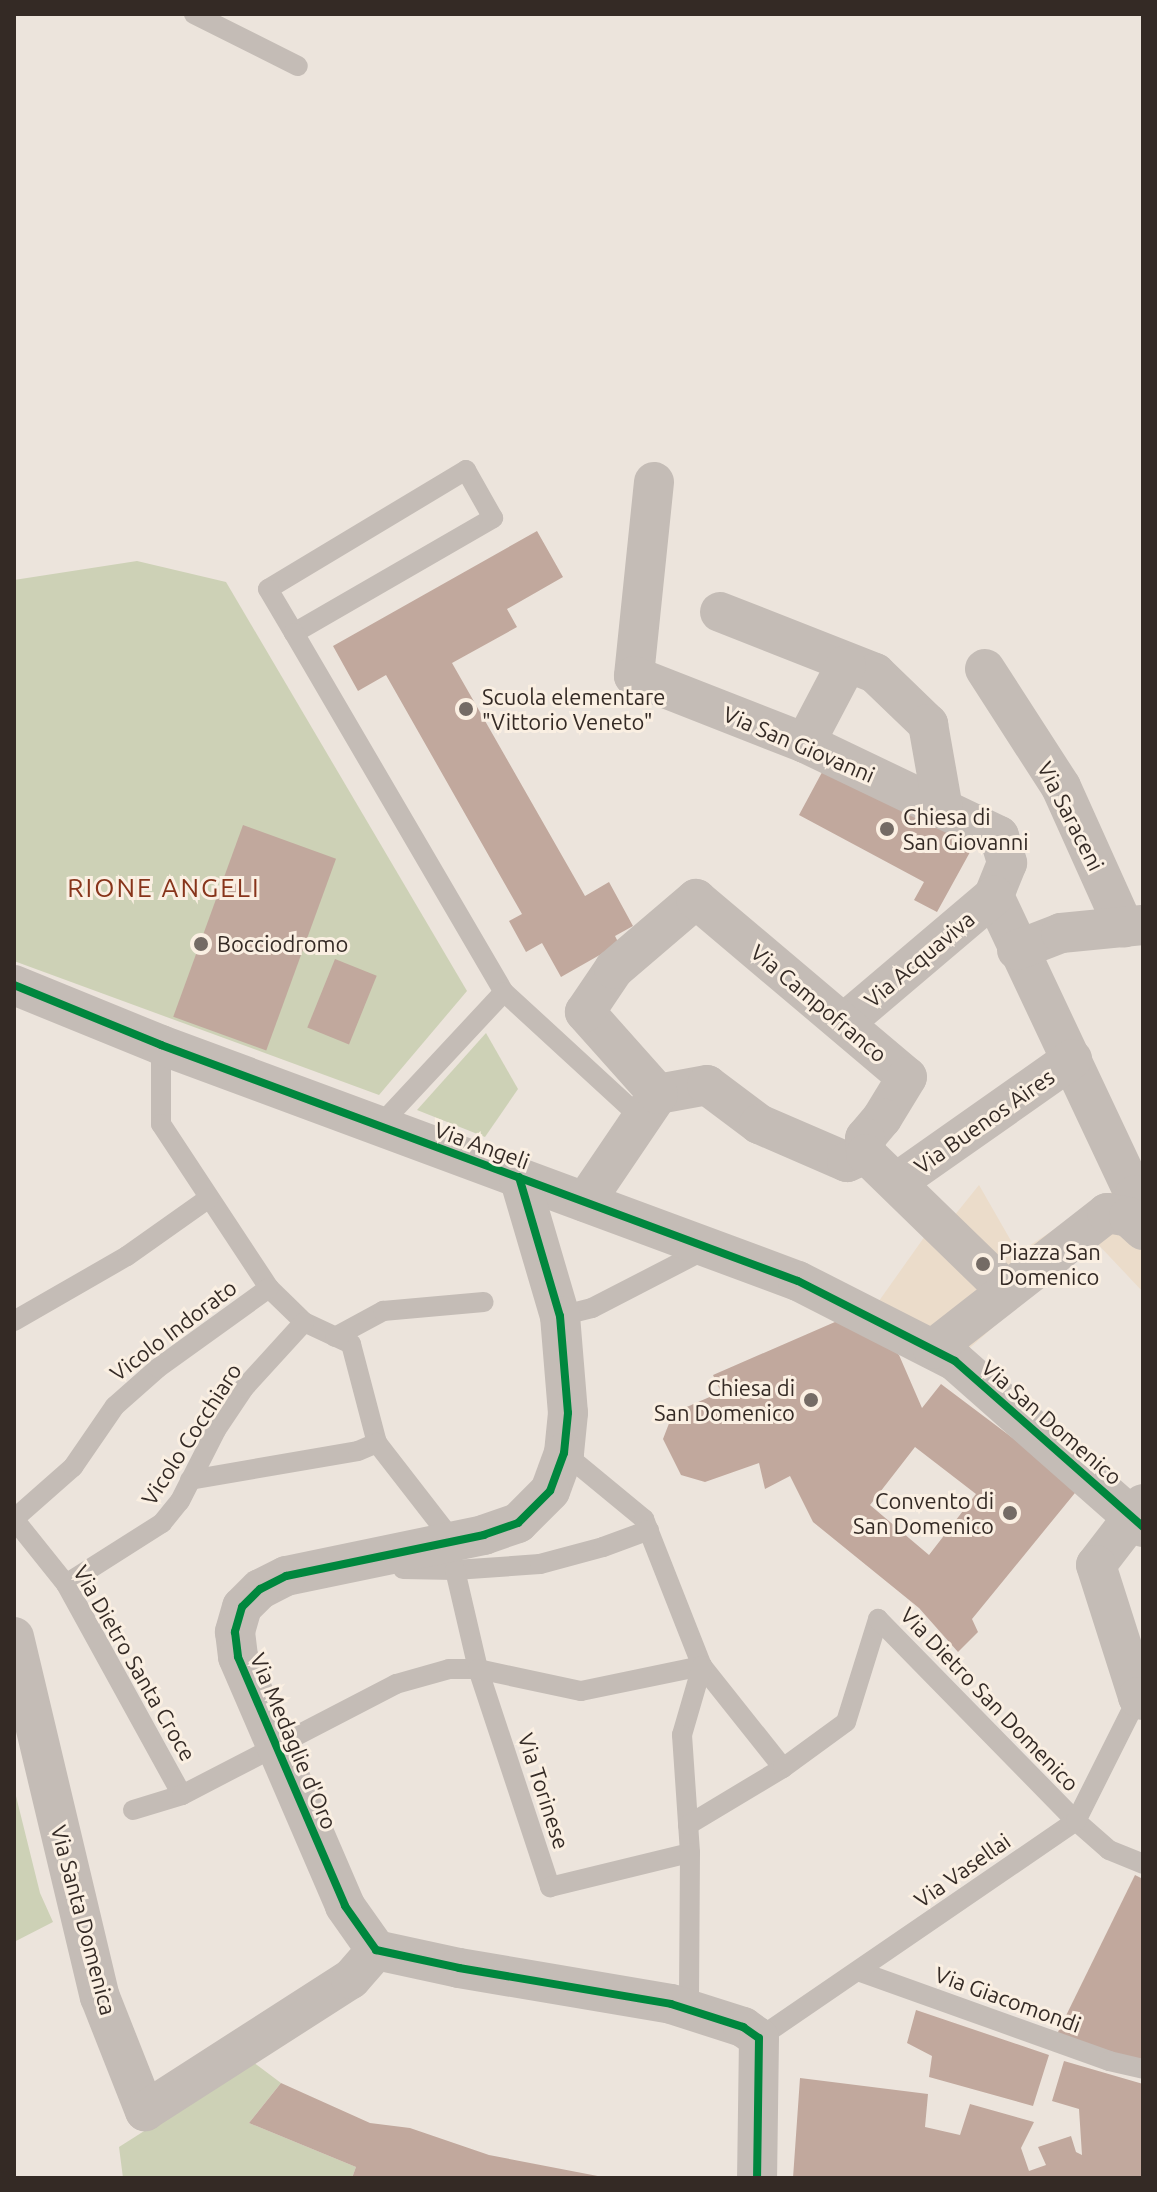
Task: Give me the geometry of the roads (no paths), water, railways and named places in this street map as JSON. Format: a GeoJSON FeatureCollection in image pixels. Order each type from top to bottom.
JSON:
{"type":"FeatureCollection","features":[{"type":"Feature","properties":{"kind":"street","name":"Via San Giovanni"},"geometry":{"type":"LineString","coordinates":[[654,482],[634,676],[805,743],[999,836],[1007,863],[994,896]]}},
{"type":"Feature","properties":{"kind":"street"},"geometry":{"type":"LineString","coordinates":[[720,612],[846,665],[875,673],[928,724],[943,809]]}},
{"type":"Feature","properties":{"kind":"street"},"geometry":{"type":"LineString","coordinates":[[805,743],[846,665]]}},
{"type":"Feature","properties":{"kind":"street","name":"Via Saraceni"},"geometry":{"type":"LineString","coordinates":[[985,669],[1061,787],[1134,926]]}},
{"type":"Feature","properties":{"kind":"street"},"geometry":{"type":"LineString","coordinates":[[933,1349],[1107,1213],[1136,1214],[1072,1059],[1017,950],[994,896]]}},
{"type":"Feature","properties":{"kind":"street","name":"Via Acquaviva"},"geometry":{"type":"LineString","coordinates":[[844,1023],[994,896]]}},
{"type":"Feature","properties":{"kind":"street","name":"Via Campofranco"},"geometry":{"type":"LineString","coordinates":[[650,1106],[585,1012],[614,969],[696,899],[907,1077],[882,1118],[865,1138],[866,1154]]}},
{"type":"Feature","properties":{"kind":"street"},"geometry":{"type":"LineString","coordinates":[[1017,950],[1061,933],[1134,926]]}},
{"type":"Feature","properties":{"kind":"street","name":"Via Angeli"},"geometry":{"type":"LineString","coordinates":[[14,985],[161,1045],[798,1281],[933,1349]]}},
{"type":"Feature","properties":{"kind":"street","name":"Via Buenos Aires"},"geometry":{"type":"LineString","coordinates":[[897,1182],[1072,1059]]}},
{"type":"Feature","properties":{"kind":"street"},"geometry":{"type":"LineString","coordinates":[[585,1202],[650,1106],[707,1085],[759,1124],[847,1162],[866,1154],[1006,1290]]}},
{"type":"Feature","properties":{"kind":"street","name":"Via Medaglie d'Oro"},"geometry":{"type":"LineString","coordinates":[[376,1950],[345,1906],[238,1657],[235,1632],[242,1607],[260,1589],[286,1576],[454,1555],[484,1535],[518,1523],[550,1491],[564,1453],[568,1413],[560,1316],[519,1177]]}},
{"type":"Feature","properties":{"kind":"street","name":"Via San Domenico"},"geometry":{"type":"LineString","coordinates":[[933,1349],[975,1378],[1139,1516]]}},
{"type":"Feature","properties":{"kind":"street"},"geometry":{"type":"LineString","coordinates":[[1139,1516],[1096,1565],[1141,1698]]}},
{"type":"Feature","properties":{"kind":"street","name":"Via Santa Domenica"},"geometry":{"type":"LineString","coordinates":[[14,1637],[100,1997],[145,2111],[351,1979],[376,1950]]}},
{"type":"Feature","properties":{"kind":"street"},"geometry":{"type":"LineString","coordinates":[[376,1950],[689,2009],[743,2027],[759,2038],[757,2178]]}},
{"type":"Feature","properties":{"kind":"lane"},"geometry":{"type":"LineString","coordinates":[[194,14],[298,66]]}},
{"type":"Feature","properties":{"kind":"lane"},"geometry":{"type":"LineString","coordinates":[[294,633],[493,518],[466,470],[268,589],[504,992],[650,1106]]}},
{"type":"Feature","properties":{"kind":"lane"},"geometry":{"type":"LineString","coordinates":[[379,1126],[504,992]]}},
{"type":"Feature","properties":{"kind":"lane"},"geometry":{"type":"LineString","coordinates":[[161,1045],[161,1124],[269,1288],[304,1322],[351,1344],[377,1443],[454,1555]]}},
{"type":"Feature","properties":{"kind":"lane"},"geometry":{"type":"LineString","coordinates":[[14,1321],[127,1256],[209,1198]]}},
{"type":"Feature","properties":{"kind":"lane"},"geometry":{"type":"LineString","coordinates":[[560,1316],[592,1308],[708,1248]]}},
{"type":"Feature","properties":{"kind":"lane","name":"Vicolo Indorato"},"geometry":{"type":"LineString","coordinates":[[14,1519],[73,1467],[115,1406],[158,1368],[269,1288]]}},
{"type":"Feature","properties":{"kind":"lane"},"geometry":{"type":"LineString","coordinates":[[335,1337],[383,1311],[484,1302]]}},
{"type":"Feature","properties":{"kind":"lane","name":"Vicolo Cocchiaro"},"geometry":{"type":"LineString","coordinates":[[66,1584],[162,1523],[244,1388],[304,1322]]}},
{"type":"Feature","properties":{"kind":"lane"},"geometry":{"type":"LineString","coordinates":[[190,1480],[358,1451],[377,1443]]}},
{"type":"Feature","properties":{"kind":"lane"},"geometry":{"type":"LineString","coordinates":[[564,1453],[644,1519],[702,1666],[783,1768],[688,1825]]}},
{"type":"Feature","properties":{"kind":"lane","name":"Via Dietro Santa Croce"},"geometry":{"type":"LineString","coordinates":[[14,1519],[66,1584],[182,1795]]}},
{"type":"Feature","properties":{"kind":"lane"},"geometry":{"type":"LineString","coordinates":[[403,1569],[454,1555],[540,1564],[603,1547],[649,1530]]}},
{"type":"Feature","properties":{"kind":"lane","name":"Via Torinese"},"geometry":{"type":"LineString","coordinates":[[454,1555],[478,1669],[550,1887],[690,1853]]}},
{"type":"Feature","properties":{"kind":"lane","name":"Via Dietro San Domenico"},"geometry":{"type":"LineString","coordinates":[[783,1768],[846,1722],[878,1619],[1076,1821]]}},
{"type":"Feature","properties":{"kind":"lane"},"geometry":{"type":"LineString","coordinates":[[133,1810],[182,1795],[396,1684],[449,1669],[478,1669],[581,1691],[702,1666]]}},
{"type":"Feature","properties":{"kind":"lane"},"geometry":{"type":"LineString","coordinates":[[689,2009],[690,1853],[682,1735],[702,1666]]}},
{"type":"Feature","properties":{"kind":"lane","name":"Via Vasellai"},"geometry":{"type":"LineString","coordinates":[[759,2038],[1076,1821],[1141,1698]]}},
{"type":"Feature","properties":{"kind":"lane"},"geometry":{"type":"LineString","coordinates":[[1076,1821],[1109,1850],[1143,1864]]}},
{"type":"Feature","properties":{"kind":"lane","name":"Via Giacomondi"},"geometry":{"type":"LineString","coordinates":[[858,1971],[1109,2061],[1143,2069]]}},
{"type":"Feature","properties":{"kind":"place","name":"Scuola elementare \"Vittorio Veneto\""},"geometry":{"type":"Point","coordinates":[466,709]}},
{"type":"Feature","properties":{"kind":"place","name":"Chiesa di San Giovanni"},"geometry":{"type":"Point","coordinates":[887,829]}},
{"type":"Feature","properties":{"kind":"place","name":"Bocciodromo"},"geometry":{"type":"Point","coordinates":[201,944]}},
{"type":"Feature","properties":{"kind":"place","name":"Piazza San Domenico"},"geometry":{"type":"Point","coordinates":[983,1264]}},
{"type":"Feature","properties":{"kind":"place","name":"Chiesa di San Domenico"},"geometry":{"type":"Point","coordinates":[811,1400]}},
{"type":"Feature","properties":{"kind":"place","name":"Convento di San Domenico"},"geometry":{"type":"Point","coordinates":[1010,1513]}},
{"type":"Feature","properties":{"kind":"district","name":"RIONE ANGELI"},"geometry":{"type":"Point","coordinates":[164,888]}}]}
